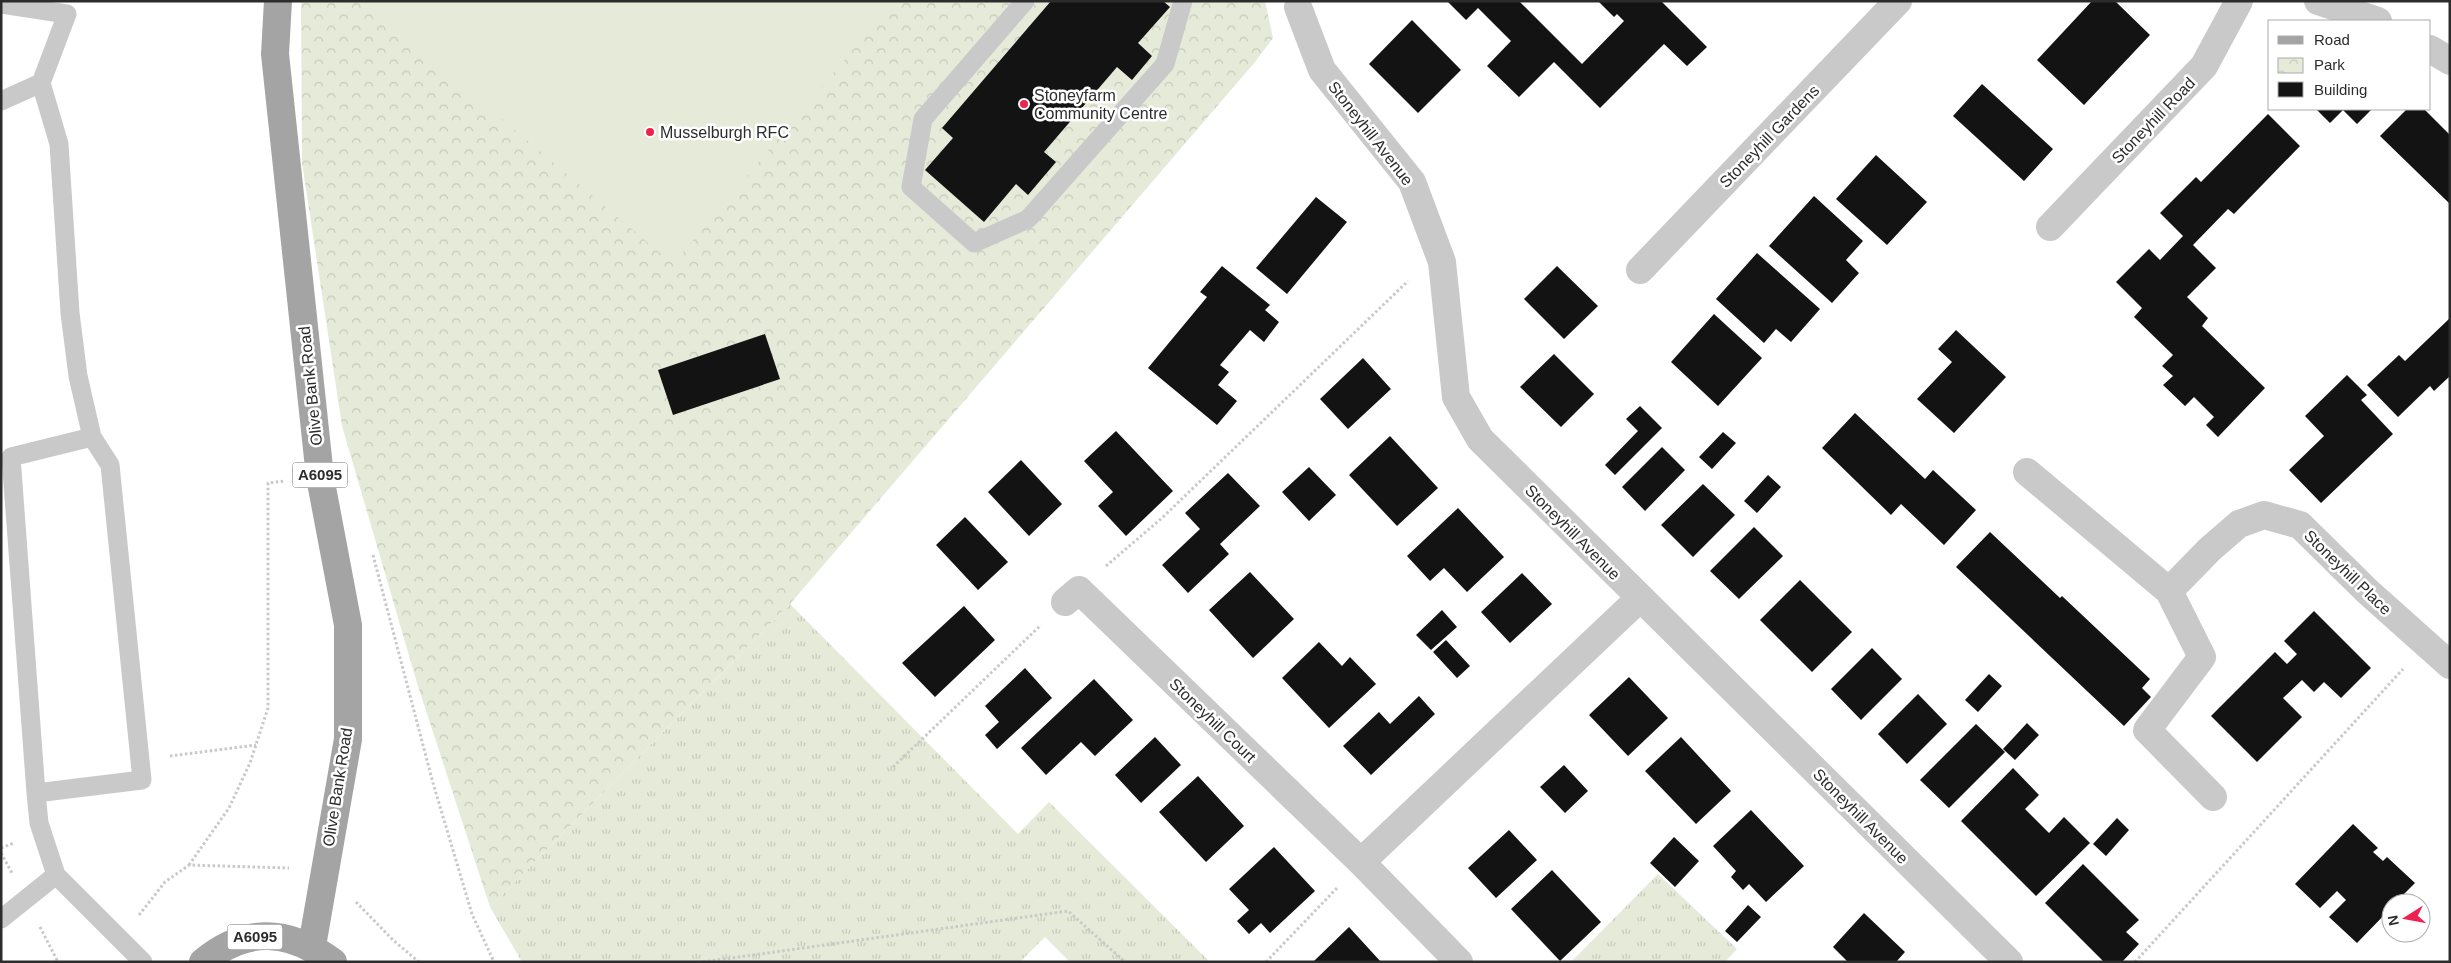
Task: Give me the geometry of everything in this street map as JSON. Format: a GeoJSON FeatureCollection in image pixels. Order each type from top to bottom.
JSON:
{"type":"FeatureCollection","features":[{"type":"Feature","properties":{"kind":"main road","name":"Olive Bank Road"},"geometry":{"type":"LineString","coordinates":[[278,1],[275,54],[320,477],[348,625],[348,739],[324,869],[322,954]]}},
{"type":"Feature","properties":{"kind":"main road","name":"A6095"},"geometry":{"type":"LineString","coordinates":[[203,962],[219,948],[250,937],[282,936],[322,954]]}},
{"type":"Feature","properties":{"kind":"street","name":"Stoneyhill Gardens"},"geometry":{"type":"LineString","coordinates":[[1640,270],[1898,1]]}},
{"type":"Feature","properties":{"kind":"street","name":"Stoneyhill Road"},"geometry":{"type":"LineString","coordinates":[[2050,227],[2204,66],[2239,1]]}},
{"type":"Feature","properties":{"kind":"street"},"geometry":{"type":"LineString","coordinates":[[2318,1],[2375,20]]}},
{"type":"Feature","properties":{"kind":"street","name":"Stoneyhill Avenue"},"geometry":{"type":"LineString","coordinates":[[1298,7],[1322,70],[1412,182],[1442,262],[1456,397],[1480,439],[1997,958]]}},
{"type":"Feature","properties":{"kind":"street"},"geometry":{"type":"LineString","coordinates":[[2431,50],[2450,61]]}},
{"type":"Feature","properties":{"kind":"street"},"geometry":{"type":"LineString","coordinates":[[2027,472],[2169,590],[2202,657],[2147,730],[2213,797]]}},
{"type":"Feature","properties":{"kind":"street","name":"Stoneyhill Place"},"geometry":{"type":"LineString","coordinates":[[2169,590],[2210,549],[2239,524],[2264,514],[2300,525],[2426,645],[2450,665]]}},
{"type":"Feature","properties":{"kind":"street","name":"Stoneyhill Court"},"geometry":{"type":"LineString","coordinates":[[1072,596],[1361,862],[1459,962]]}},
{"type":"Feature","properties":{"kind":"street"},"geometry":{"type":"LineString","coordinates":[[1361,862],[1640,598]]}},
{"type":"Feature","properties":{"kind":"lane"},"geometry":{"type":"LineString","coordinates":[[1025,1],[923,119],[911,187],[974,243],[1028,219],[1166,64],[1183,1]]}},
{"type":"Feature","properties":{"kind":"lane"},"geometry":{"type":"LineString","coordinates":[[1,4],[67,14],[41,83],[59,144],[70,313],[78,376],[92,437],[110,465],[142,780],[36,793]]}},
{"type":"Feature","properties":{"kind":"lane"},"geometry":{"type":"LineString","coordinates":[[1,101],[41,83]]}},
{"type":"Feature","properties":{"kind":"lane"},"geometry":{"type":"LineString","coordinates":[[92,437],[11,457],[36,793],[39,823],[56,874],[143,962]]}},
{"type":"Feature","properties":{"kind":"lane"},"geometry":{"type":"LineString","coordinates":[[1,918],[56,874]]}},
{"type":"Feature","properties":{"kind":"path"},"geometry":{"type":"LineString","coordinates":[[893,767],[1072,596],[1162,518],[1438,252]]}},
{"type":"Feature","properties":{"kind":"path"},"geometry":{"type":"LineString","coordinates":[[120,939],[165,882],[189,865],[229,808],[250,763],[268,708],[268,483],[320,477]]}},
{"type":"Feature","properties":{"kind":"path"},"geometry":{"type":"LineString","coordinates":[[371,547],[436,792],[472,914],[494,962]]}},
{"type":"Feature","properties":{"kind":"path"},"geometry":{"type":"LineString","coordinates":[[2135,962],[2426,645]]}},
{"type":"Feature","properties":{"kind":"path"},"geometry":{"type":"LineString","coordinates":[[140,760],[256,745]]}},
{"type":"Feature","properties":{"kind":"path"},"geometry":{"type":"LineString","coordinates":[[1266,962],[1361,862]]}},
{"type":"Feature","properties":{"kind":"path"},"geometry":{"type":"LineString","coordinates":[[189,865],[324,869],[394,941],[419,962]]}},
{"type":"Feature","properties":{"kind":"path"},"geometry":{"type":"LineString","coordinates":[[703,962],[1068,911],[1125,962]]}},
{"type":"Feature","properties":{"kind":"green space"},"geometry":{"type":"Polygon","coordinates":[[[301,1],[1265,1],[1273,38],[1255,62],[790,604],[490,907],[417,683],[342,426],[302,163],[301,1]]]}},
{"type":"Feature","properties":{"kind":"green space","name":"Musselburgh RFC"},"geometry":{"type":"Polygon","coordinates":[[[363,1],[894,1],[673,264],[363,1]]]}},
{"type":"Feature","properties":{"kind":"green space"},"geometry":{"type":"Polygon","coordinates":[[[790,604],[1018,834],[1049,802],[1210,962],[1070,962],[1045,937],[1020,962],[522,962],[490,907],[790,604]]]}},
{"type":"Feature","properties":{"kind":"green space"},"geometry":{"type":"Polygon","coordinates":[[[1658,874],[1737,949],[1725,962],[1571,962],[1658,874]]]}},
{"type":"Feature","properties":{"kind":"building","name":"Stoneyfarm Community Centre"},"geometry":{"type":"Polygon","coordinates":[[[1051,1],[1163,1],[1170,7],[1138,43],[1152,56],[1132,80],[1117,67],[1044,152],[1056,162],[1028,195],[1016,184],[984,222],[925,170],[953,138],[942,128],[1051,1]]]}},
{"type":"Feature","properties":{"kind":"building"},"geometry":{"type":"Polygon","coordinates":[[[1447,1],[1519,1],[1582,64],[1624,21],[1617,14],[1614,17],[1598,1],[1661,1],[1707,47],[1687,66],[1664,44],[1600,108],[1554,62],[1519,97],[1487,66],[1511,41],[1478,8],[1466,20],[1447,1]]]}},
{"type":"Feature","properties":{"kind":"building"},"geometry":{"type":"Polygon","coordinates":[[[2092,1],[2115,1],[2150,35],[2084,105],[2037,60],[2092,1]]]}},
{"type":"Feature","properties":{"kind":"building"},"geometry":{"type":"Polygon","coordinates":[[[1412,20],[1461,70],[1418,113],[1369,64],[1412,20]]]}},
{"type":"Feature","properties":{"kind":"building"},"geometry":{"type":"Polygon","coordinates":[[[1982,84],[2053,149],[2024,181],[1953,116],[1982,84]]]}},
{"type":"Feature","properties":{"kind":"building"},"geometry":{"type":"Polygon","coordinates":[[[2317,110],[2343,110],[2330,123],[2317,110]]]}},
{"type":"Feature","properties":{"kind":"building"},"geometry":{"type":"Polygon","coordinates":[[[2343,110],[2371,110],[2357,124],[2343,110]]]}},
{"type":"Feature","properties":{"kind":"building"},"geometry":{"type":"Polygon","coordinates":[[[2406,110],[2425,110],[2450,135],[2450,204],[2380,136],[2406,110]]]}},
{"type":"Feature","properties":{"kind":"building"},"geometry":{"type":"Polygon","coordinates":[[[2268,114],[2300,146],[2234,214],[2228,209],[2193,245],[2216,268],[2187,297],[2208,318],[2202,326],[2265,388],[2218,437],[2206,425],[2214,417],[2194,397],[2185,406],[2163,385],[2173,376],[2162,366],[2173,355],[2134,317],[2142,308],[2116,282],[2149,249],[2160,260],[2183,236],[2160,213],[2196,177],[2201,182],[2268,114]]]}},
{"type":"Feature","properties":{"kind":"building"},"geometry":{"type":"Polygon","coordinates":[[[1876,155],[1927,202],[1887,245],[1836,199],[1876,155]]]}},
{"type":"Feature","properties":{"kind":"building"},"geometry":{"type":"Polygon","coordinates":[[[1814,196],[1863,241],[1846,260],[1859,273],[1832,303],[1769,246],[1814,196]]]}},
{"type":"Feature","properties":{"kind":"building"},"geometry":{"type":"Polygon","coordinates":[[[1316,197],[1347,222],[1287,294],[1256,268],[1316,197]]]}},
{"type":"Feature","properties":{"kind":"building"},"geometry":{"type":"Polygon","coordinates":[[[1757,253],[1820,309],[1791,342],[1776,329],[1764,343],[1716,299],[1757,253]]]}},
{"type":"Feature","properties":{"kind":"building"},"geometry":{"type":"Polygon","coordinates":[[[1222,266],[1270,305],[1265,310],[1279,322],[1264,342],[1250,330],[1220,365],[1229,372],[1218,385],[1237,401],[1217,425],[1148,368],[1207,297],[1200,292],[1222,266]]]}},
{"type":"Feature","properties":{"kind":"building"},"geometry":{"type":"Polygon","coordinates":[[[1557,266],[1598,306],[1564,339],[1524,299],[1557,266]]]}},
{"type":"Feature","properties":{"kind":"building"},"geometry":{"type":"Polygon","coordinates":[[[1714,314],[1762,358],[1718,406],[1671,362],[1714,314]]]}},
{"type":"Feature","properties":{"kind":"building"},"geometry":{"type":"Polygon","coordinates":[[[2450,318],[2450,376],[2434,391],[2430,386],[2398,417],[2367,385],[2399,355],[2405,361],[2450,318]]]}},
{"type":"Feature","properties":{"kind":"building"},"geometry":{"type":"Polygon","coordinates":[[[1956,330],[2006,377],[1954,433],[1917,399],[1952,362],[1938,349],[1956,330]]]}},
{"type":"Feature","properties":{"kind":"building"},"geometry":{"type":"Polygon","coordinates":[[[765,334],[780,379],[673,415],[658,370],[765,334]]]}},
{"type":"Feature","properties":{"kind":"building"},"geometry":{"type":"Polygon","coordinates":[[[1554,354],[1594,394],[1561,427],[1520,387],[1554,354]]]}},
{"type":"Feature","properties":{"kind":"building"},"geometry":{"type":"Polygon","coordinates":[[[1363,358],[1391,389],[1348,429],[1320,399],[1363,358]]]}},
{"type":"Feature","properties":{"kind":"building"},"geometry":{"type":"Polygon","coordinates":[[[2347,375],[2367,395],[2361,400],[2393,434],[2321,503],[2289,470],[2324,436],[2305,416],[2347,375]]]}},
{"type":"Feature","properties":{"kind":"building"},"geometry":{"type":"Polygon","coordinates":[[[1640,406],[1662,428],[1615,475],[1605,465],[1638,431],[1626,419],[1640,406]]]}},
{"type":"Feature","properties":{"kind":"building"},"geometry":{"type":"Polygon","coordinates":[[[1855,413],[1925,479],[1933,470],[1976,510],[1944,545],[1901,504],[1891,515],[1822,448],[1855,413]]]}},
{"type":"Feature","properties":{"kind":"building"},"geometry":{"type":"Polygon","coordinates":[[[1116,431],[1173,491],[1126,536],[1098,506],[1113,492],[1084,461],[1116,431]]]}},
{"type":"Feature","properties":{"kind":"building"},"geometry":{"type":"Polygon","coordinates":[[[1723,432],[1736,443],[1712,469],[1699,457],[1723,432]]]}},
{"type":"Feature","properties":{"kind":"building"},"geometry":{"type":"Polygon","coordinates":[[[1390,436],[1438,488],[1397,526],[1349,475],[1390,436]]]}},
{"type":"Feature","properties":{"kind":"building"},"geometry":{"type":"Polygon","coordinates":[[[1662,447],[1685,470],[1645,511],[1622,487],[1662,447]]]}},
{"type":"Feature","properties":{"kind":"building"},"geometry":{"type":"Polygon","coordinates":[[[1021,460],[1062,504],[1029,536],[988,492],[1021,460]]]}},
{"type":"Feature","properties":{"kind":"building"},"geometry":{"type":"Polygon","coordinates":[[[1309,467],[1336,495],[1309,521],[1282,492],[1309,467]]]}},
{"type":"Feature","properties":{"kind":"building"},"geometry":{"type":"Polygon","coordinates":[[[1228,473],[1260,506],[1220,544],[1229,554],[1188,593],[1162,565],[1200,529],[1185,513],[1228,473]]]}},
{"type":"Feature","properties":{"kind":"building"},"geometry":{"type":"Polygon","coordinates":[[[1768,475],[1781,487],[1757,513],[1744,501],[1768,475]]]}},
{"type":"Feature","properties":{"kind":"building"},"geometry":{"type":"Polygon","coordinates":[[[1703,484],[1735,515],[1693,557],[1661,525],[1703,484]]]}},
{"type":"Feature","properties":{"kind":"building"},"geometry":{"type":"Polygon","coordinates":[[[1458,508],[1504,557],[1467,592],[1444,568],[1430,581],[1407,556],[1458,508]]]}},
{"type":"Feature","properties":{"kind":"building"},"geometry":{"type":"Polygon","coordinates":[[[965,517],[1008,562],[978,590],[936,545],[965,517]]]}},
{"type":"Feature","properties":{"kind":"building"},"geometry":{"type":"Polygon","coordinates":[[[1754,527],[1783,556],[1739,599],[1710,571],[1754,527]]]}},
{"type":"Feature","properties":{"kind":"building"},"geometry":{"type":"Polygon","coordinates":[[[1990,532],[2060,598],[2062,596],[2150,679],[2142,688],[2151,697],[2124,726],[1956,567],[1990,532]]]}},
{"type":"Feature","properties":{"kind":"building"},"geometry":{"type":"Polygon","coordinates":[[[1250,572],[1294,619],[1253,658],[1209,610],[1250,572]]]}},
{"type":"Feature","properties":{"kind":"building"},"geometry":{"type":"Polygon","coordinates":[[[1522,573],[1552,604],[1510,643],[1481,612],[1522,573]]]}},
{"type":"Feature","properties":{"kind":"building"},"geometry":{"type":"Polygon","coordinates":[[[1800,580],[1852,632],[1812,672],[1760,620],[1800,580]]]}},
{"type":"Feature","properties":{"kind":"building"},"geometry":{"type":"Polygon","coordinates":[[[964,606],[995,640],[935,697],[902,663],[964,606]]]}},
{"type":"Feature","properties":{"kind":"building"},"geometry":{"type":"Polygon","coordinates":[[[1442,610],[1457,627],[1431,650],[1416,635],[1442,610]]]}},
{"type":"Feature","properties":{"kind":"building"},"geometry":{"type":"Polygon","coordinates":[[[2314,611],[2371,668],[2341,698],[2324,682],[2314,692],[2302,680],[2283,698],[2302,717],[2257,762],[2211,716],[2275,652],[2287,664],[2297,654],[2284,641],[2314,611]]]}},
{"type":"Feature","properties":{"kind":"building"},"geometry":{"type":"Polygon","coordinates":[[[1446,640],[1470,666],[1457,678],[1433,652],[1446,640]]]}},
{"type":"Feature","properties":{"kind":"building"},"geometry":{"type":"Polygon","coordinates":[[[1319,642],[1342,666],[1350,657],[1376,684],[1329,728],[1282,678],[1319,642]]]}},
{"type":"Feature","properties":{"kind":"building"},"geometry":{"type":"Polygon","coordinates":[[[1872,648],[1902,679],[1861,720],[1831,689],[1872,648]]]}},
{"type":"Feature","properties":{"kind":"building"},"geometry":{"type":"Polygon","coordinates":[[[1025,668],[1052,698],[997,749],[985,735],[999,722],[985,706],[1025,668]]]}},
{"type":"Feature","properties":{"kind":"building"},"geometry":{"type":"Polygon","coordinates":[[[1989,674],[2002,686],[1978,712],[1965,700],[1989,674]]]}},
{"type":"Feature","properties":{"kind":"building"},"geometry":{"type":"Polygon","coordinates":[[[1629,677],[1668,718],[1628,756],[1589,715],[1629,677]]]}},
{"type":"Feature","properties":{"kind":"building"},"geometry":{"type":"Polygon","coordinates":[[[1094,679],[1133,720],[1095,756],[1081,742],[1046,775],[1021,748],[1094,679]]]}},
{"type":"Feature","properties":{"kind":"building"},"geometry":{"type":"Polygon","coordinates":[[[1918,694],[1947,724],[1907,764],[1878,734],[1918,694]]]}},
{"type":"Feature","properties":{"kind":"building"},"geometry":{"type":"Polygon","coordinates":[[[1419,696],[1435,714],[1371,775],[1343,746],[1379,712],[1390,724],[1419,696]]]}},
{"type":"Feature","properties":{"kind":"building"},"geometry":{"type":"Polygon","coordinates":[[[2027,723],[2039,735],[2015,760],[2003,749],[2027,723]]]}},
{"type":"Feature","properties":{"kind":"building"},"geometry":{"type":"Polygon","coordinates":[[[1976,724],[2005,752],[1949,808],[1920,780],[1976,724]]]}},
{"type":"Feature","properties":{"kind":"building"},"geometry":{"type":"Polygon","coordinates":[[[1155,737],[1181,765],[1141,803],[1115,775],[1155,737]]]}},
{"type":"Feature","properties":{"kind":"building"},"geometry":{"type":"Polygon","coordinates":[[[1681,737],[1731,791],[1696,824],[1645,771],[1681,737]]]}},
{"type":"Feature","properties":{"kind":"building"},"geometry":{"type":"Polygon","coordinates":[[[1564,765],[1588,791],[1565,813],[1540,787],[1564,765]]]}},
{"type":"Feature","properties":{"kind":"building"},"geometry":{"type":"Polygon","coordinates":[[[2013,768],[2039,795],[2025,809],[2049,833],[2064,817],[2090,843],[2036,896],[1961,821],[2013,768]]]}},
{"type":"Feature","properties":{"kind":"building"},"geometry":{"type":"Polygon","coordinates":[[[1198,776],[1244,826],[1206,862],[1159,812],[1198,776]]]}},
{"type":"Feature","properties":{"kind":"building"},"geometry":{"type":"Polygon","coordinates":[[[1751,810],[1804,866],[1766,902],[1749,884],[1743,890],[1731,877],[1736,871],[1713,846],[1751,810]]]}},
{"type":"Feature","properties":{"kind":"building"},"geometry":{"type":"Polygon","coordinates":[[[2117,818],[2129,830],[2106,856],[2093,844],[2117,818]]]}},
{"type":"Feature","properties":{"kind":"building"},"geometry":{"type":"Polygon","coordinates":[[[2353,824],[2378,848],[2373,852],[2383,861],[2387,857],[2415,883],[2405,893],[2381,893],[2381,918],[2357,943],[2329,917],[2346,900],[2337,891],[2320,908],[2295,884],[2353,824]]]}},
{"type":"Feature","properties":{"kind":"building"},"geometry":{"type":"Polygon","coordinates":[[[1509,830],[1537,860],[1496,898],[1468,868],[1509,830]]]}},
{"type":"Feature","properties":{"kind":"building"},"geometry":{"type":"Polygon","coordinates":[[[1674,837],[1699,861],[1675,887],[1650,863],[1674,837]]]}},
{"type":"Feature","properties":{"kind":"building"},"geometry":{"type":"Polygon","coordinates":[[[1274,847],[1315,891],[1270,933],[1261,923],[1249,934],[1237,921],[1249,910],[1229,889],[1274,847]]]}},
{"type":"Feature","properties":{"kind":"building"},"geometry":{"type":"Polygon","coordinates":[[[2083,864],[2139,920],[2126,932],[2139,944],[2122,962],[2104,962],[2045,903],[2083,864]]]}},
{"type":"Feature","properties":{"kind":"building"},"geometry":{"type":"Polygon","coordinates":[[[1552,870],[1601,922],[1560,961],[1511,909],[1552,870]]]}},
{"type":"Feature","properties":{"kind":"building"},"geometry":{"type":"Polygon","coordinates":[[[1748,905],[1761,917],[1737,942],[1725,931],[1748,905]]]}},
{"type":"Feature","properties":{"kind":"building"},"geometry":{"type":"Polygon","coordinates":[[[1864,913],[1905,952],[1896,962],[1848,962],[1833,947],[1864,913]]]}},
{"type":"Feature","properties":{"kind":"building"},"geometry":{"type":"Polygon","coordinates":[[[1349,927],[1381,962],[1313,962],[1349,927]]]}},
{"type":"Feature","properties":{"kind":"place","name":"Stoneyfarm Community Centre"},"geometry":{"type":"Point","coordinates":[1024,104]}},
{"type":"Feature","properties":{"kind":"place","name":"Musselburgh RFC"},"geometry":{"type":"Point","coordinates":[650,132]}}]}
